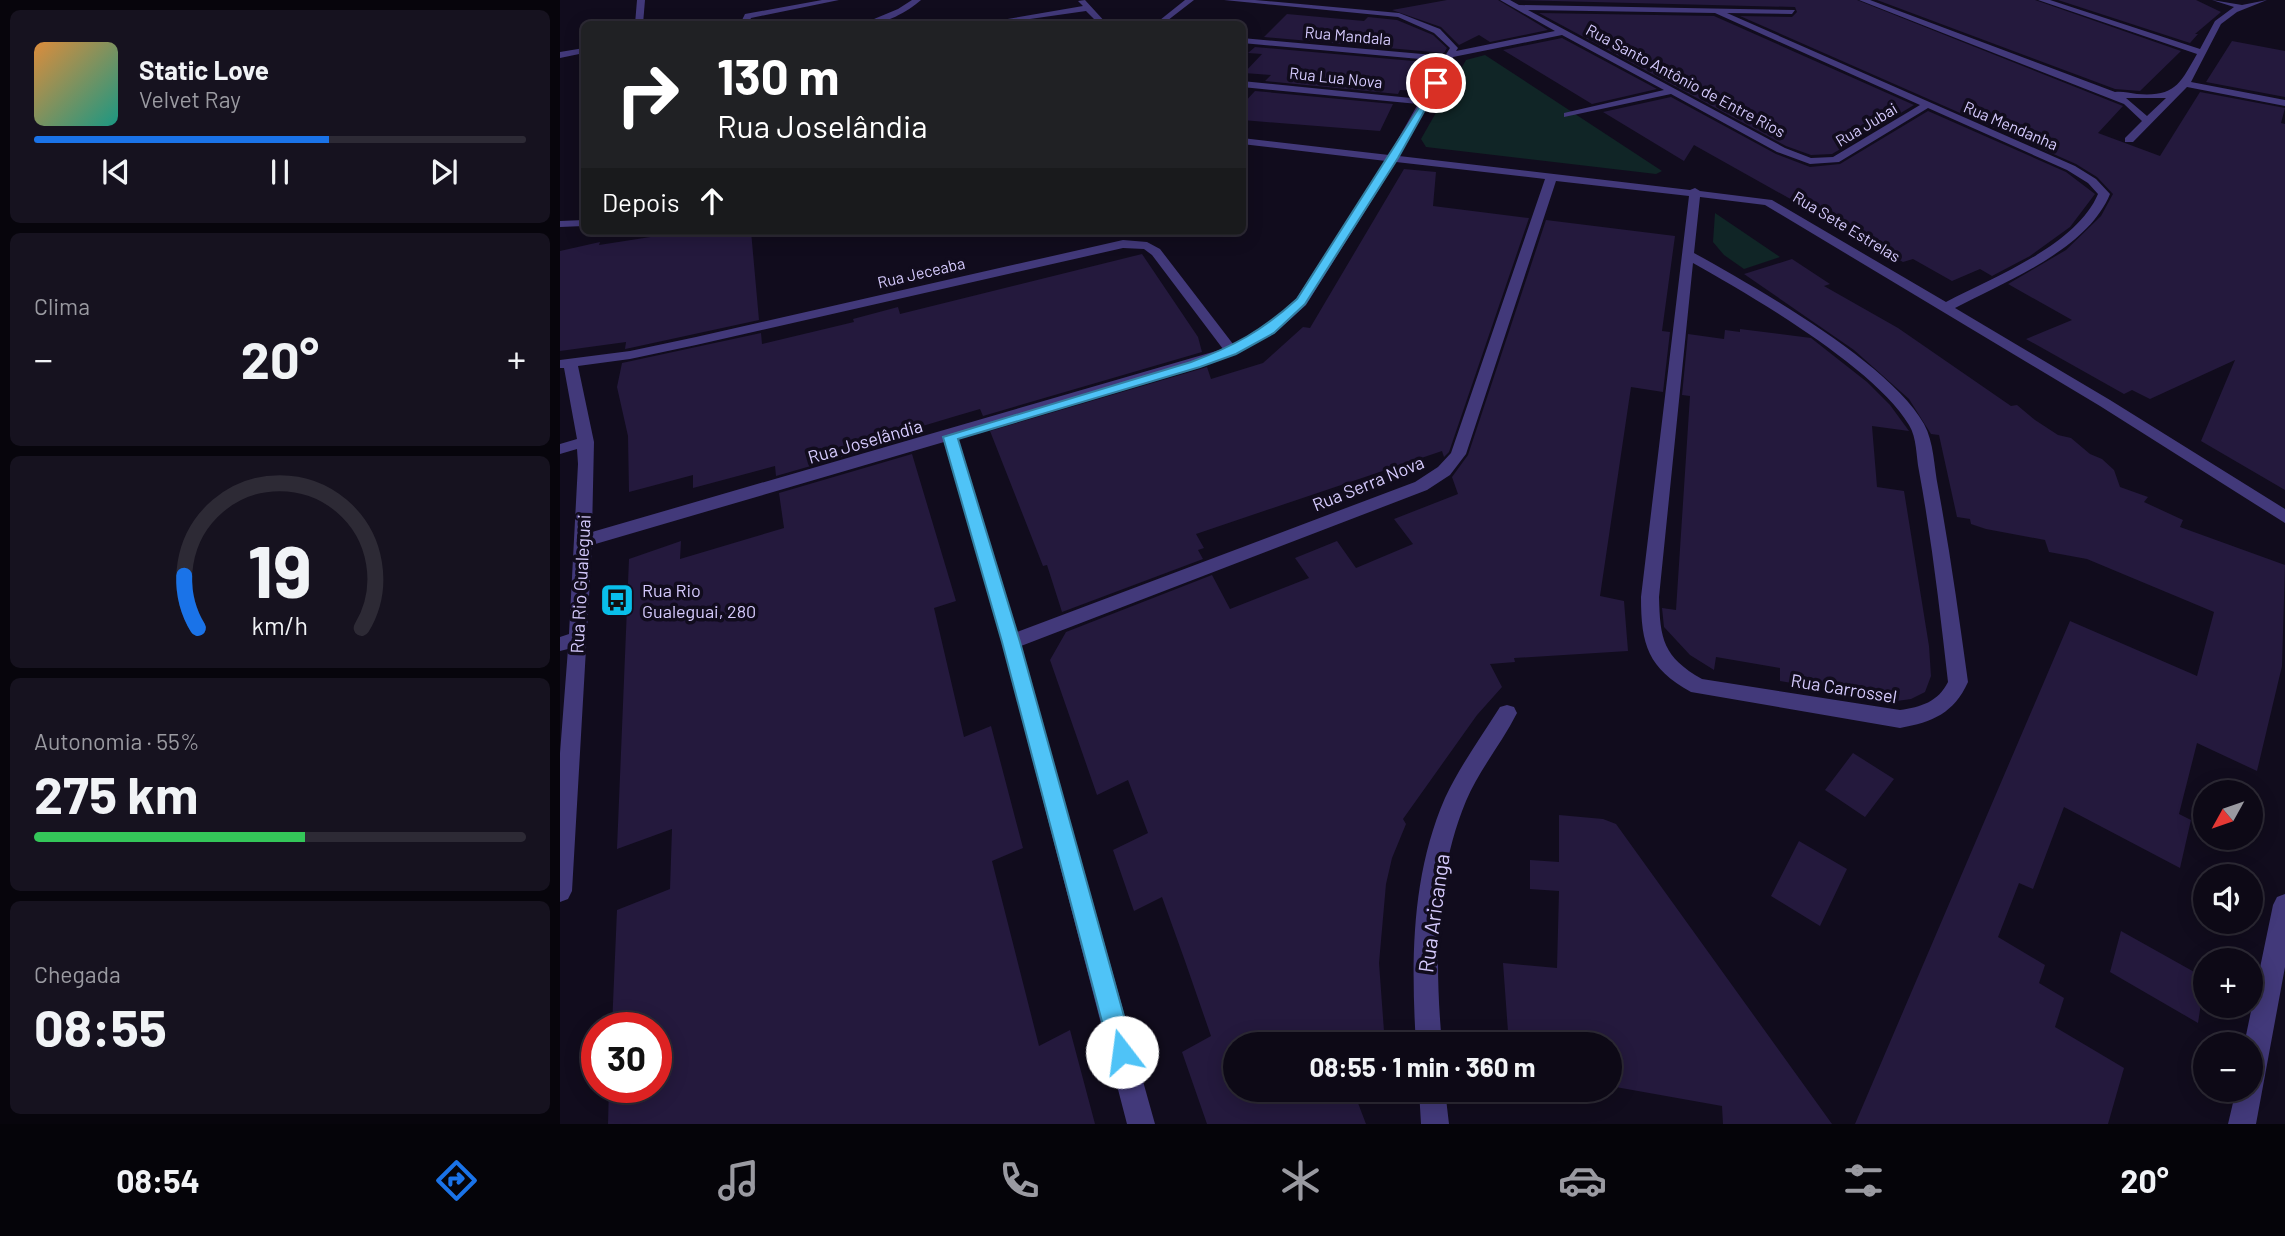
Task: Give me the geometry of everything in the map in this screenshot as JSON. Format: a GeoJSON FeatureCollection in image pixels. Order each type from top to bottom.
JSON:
{"type":"FeatureCollection","features":[{"type":"Feature","properties":{"kind":"street"},"geometry":{"type":"LineString","coordinates":[[639,21],[641,0]]}},
{"type":"Feature","properties":{"kind":"street"},"geometry":{"type":"LineString","coordinates":[[746,20],[835,0]]}},
{"type":"Feature","properties":{"kind":"street"},"geometry":{"type":"LineString","coordinates":[[874,21],[901,11],[917,0]]}},
{"type":"Feature","properties":{"kind":"street"},"geometry":{"type":"LineString","coordinates":[[1082,0],[1100,21]]}},
{"type":"Feature","properties":{"kind":"street"},"geometry":{"type":"LineString","coordinates":[[1163,21],[1190,0]]}},
{"type":"Feature","properties":{"kind":"street"},"geometry":{"type":"LineString","coordinates":[[1228,0],[1399,15],[1421,22],[1445,37],[1454,48],[1451,57]]}},
{"type":"Feature","properties":{"kind":"street","name":"Rua Santo Antônio de Entre Rios"},"geometry":{"type":"LineString","coordinates":[[1504,0],[1781,150],[1818,162]]}},
{"type":"Feature","properties":{"kind":"street"},"geometry":{"type":"LineString","coordinates":[[1863,0],[2107,92],[2127,102],[2146,120]]}},
{"type":"Feature","properties":{"kind":"street"},"geometry":{"type":"LineString","coordinates":[[2042,0],[2200,52]]}},
{"type":"Feature","properties":{"kind":"street"},"geometry":{"type":"LineString","coordinates":[[2216,0],[2241,8]]}},
{"type":"Feature","properties":{"kind":"street"},"geometry":{"type":"LineString","coordinates":[[2129,141],[2146,120],[2185,84],[2218,23],[2241,8],[2263,0]]}},
{"type":"Feature","properties":{"kind":"street"},"geometry":{"type":"LineString","coordinates":[[1516,7],[1793,12]]}},
{"type":"Feature","properties":{"kind":"street"},"geometry":{"type":"LineString","coordinates":[[1002,21],[1088,8]]}},
{"type":"Feature","properties":{"kind":"street","name":"Rua Mendanha"},"geometry":{"type":"LineString","coordinates":[[1718,12],[2071,168],[2092,181],[2104,194],[2103,207],[2073,237],[1947,307]]}},
{"type":"Feature","properties":{"kind":"street","name":"Rua Mandala"},"geometry":{"type":"LineString","coordinates":[[1246,40],[1451,57],[1563,32]]}},
{"type":"Feature","properties":{"kind":"street"},"geometry":{"type":"LineString","coordinates":[[560,55],[581,52]]}},
{"type":"Feature","properties":{"kind":"street","name":"Rua Joselândia"},"geometry":{"type":"LineString","coordinates":[[583,541],[950,437],[1231,351],[1270,330],[1301,302],[1393,158],[1451,57]]}},
{"type":"Feature","properties":{"kind":"street","name":"Rua Lua Nova"},"geometry":{"type":"LineString","coordinates":[[1246,84],[1426,102]]}},
{"type":"Feature","properties":{"kind":"street"},"geometry":{"type":"LineString","coordinates":[[2185,84],[2285,103]]}},
{"type":"Feature","properties":{"kind":"street"},"geometry":{"type":"LineString","coordinates":[[1567,115],[1673,91]]}},
{"type":"Feature","properties":{"kind":"street"},"geometry":{"type":"LineString","coordinates":[[2107,92],[2141,97],[2174,94]]}},
{"type":"Feature","properties":{"kind":"street","name":"Rua Jubai"},"geometry":{"type":"LineString","coordinates":[[1818,162],[1841,158],[1927,106]]}},
{"type":"Feature","properties":{"kind":"street","name":"Rua Sete Estrelas"},"geometry":{"type":"LineString","coordinates":[[1246,141],[1750,197],[1779,206],[2285,517]]}},
{"type":"Feature","properties":{"kind":"street","name":"Rua Serra Nova"},"geometry":{"type":"LineString","coordinates":[[1011,642],[1422,486],[1444,471],[1458,454],[1552,176]]}},
{"type":"Feature","properties":{"kind":"street","name":"Rua Carrossel"},"geometry":{"type":"LineString","coordinates":[[1687,254],[1728,276],[1823,340],[1899,399],[1918,428],[1936,519],[1958,681],[1953,694],[1939,710],[1925,716],[1900,719],[1698,686],[1685,679],[1661,657],[1650,637],[1650,597],[1687,254],[1695,191]]}},
{"type":"Feature","properties":{"kind":"street"},"geometry":{"type":"LineString","coordinates":[[560,224],[581,223]]}},
{"type":"Feature","properties":{"kind":"street","name":"Rua Jeceaba"},"geometry":{"type":"LineString","coordinates":[[565,363],[657,350],[1110,247],[1137,244],[1156,253],[1231,351]]}},
{"type":"Feature","properties":{"kind":"street","name":"Rua Rio Gualeguai"},"geometry":{"type":"LineString","coordinates":[[560,891],[569,641],[583,541],[586,442],[582,406],[565,363]]}},
{"type":"Feature","properties":{"kind":"street"},"geometry":{"type":"LineString","coordinates":[[950,437],[1011,642],[1140,1124]]}},
{"type":"Feature","properties":{"kind":"street"},"geometry":{"type":"LineString","coordinates":[[560,449],[586,442]]}},
{"type":"Feature","properties":{"kind":"street","name":"Rua Aricanga"},"geometry":{"type":"LineString","coordinates":[[1428,1032],[1423,975],[1435,865],[1455,801],[1507,713]]}},
{"type":"Feature","properties":{"kind":"street"},"geometry":{"type":"LineString","coordinates":[[2260,1032],[2285,905]]}},
{"type":"Feature","properties":{"kind":"street"},"geometry":{"type":"LineString","coordinates":[[1433,1102],[1435,1124]]}},
{"type":"Feature","properties":{"kind":"street"},"geometry":{"type":"LineString","coordinates":[[2242,1124],[2247,1102]]}},
{"type":"Feature","properties":{"kind":"green space"},"geometry":{"type":"Polygon","coordinates":[[[1485,55],[1662,171],[1656,174],[1426,147],[1421,139],[1466,60],[1485,55]]]}},
{"type":"Feature","properties":{"kind":"green space"},"geometry":{"type":"Polygon","coordinates":[[[1715,213],[1780,257],[1744,269],[1724,255],[1713,242],[1715,213]]]}},
{"type":"Feature","properties":{"kind":"building"},"geometry":{"type":"Polygon","coordinates":[[[1447,0],[1498,0],[1548,30],[1490,42],[1479,35],[1459,45],[1441,27],[1392,10],[1447,0]]]}},
{"type":"Feature","properties":{"kind":"building"},"geometry":{"type":"Polygon","coordinates":[[[1515,0],[1857,0],[2123,106],[2098,133],[2160,156],[2200,92],[2285,108],[2281,123],[2285,124],[2285,490],[2201,441],[2235,360],[2150,399],[2132,390],[2124,394],[2026,339],[2072,320],[2008,284],[2066,250],[2101,216],[2113,194],[2097,177],[2076,164],[1740,16],[1792,17],[1797,12],[1795,7],[1515,0]]]}},
{"type":"Feature","properties":{"kind":"building"},"geometry":{"type":"Polygon","coordinates":[[[1877,0],[2035,0],[2181,51],[2140,91],[2115,89],[1877,0]]]}},
{"type":"Feature","properties":{"kind":"building"},"geometry":{"type":"Polygon","coordinates":[[[2058,0],[2196,0],[2221,12],[2195,34],[2198,34],[2190,43],[2058,0]]]}},
{"type":"Feature","properties":{"kind":"building"},"geometry":{"type":"Polygon","coordinates":[[[1539,13],[1714,16],[1914,105],[1832,154],[1811,155],[1786,146],[1539,13]]]}},
{"type":"Feature","properties":{"kind":"building"},"geometry":{"type":"Polygon","coordinates":[[[1287,14],[1364,21],[1368,17],[1397,20],[1433,35],[1447,48],[1444,53],[1264,37],[1287,14]]]}},
{"type":"Feature","properties":{"kind":"building"},"geometry":{"type":"Polygon","coordinates":[[[1562,38],[1657,89],[1592,104],[1503,50],[1562,38]]]}},
{"type":"Feature","properties":{"kind":"building"},"geometry":{"type":"Polygon","coordinates":[[[2232,41],[2285,51],[2285,97],[2206,82],[2232,41]]]}},
{"type":"Feature","properties":{"kind":"building"},"geometry":{"type":"Polygon","coordinates":[[[1255,47],[1436,63],[1417,91],[1400,90],[1398,94],[1265,81],[1271,75],[1246,73],[1262,54],[1248,53],[1255,47]]]}},
{"type":"Feature","properties":{"kind":"building"},"geometry":{"type":"Polygon","coordinates":[[[1255,91],[1393,104],[1380,131],[1246,120],[1246,101],[1255,91]]]}},
{"type":"Feature","properties":{"kind":"building"},"geometry":{"type":"Polygon","coordinates":[[[1671,97],[1776,154],[1810,167],[1840,164],[1928,111],[2066,172],[2095,194],[2070,227],[2030,256],[1992,276],[1980,269],[1952,281],[1913,259],[1903,262],[1694,145],[1684,161],[1603,112],[1671,97]]]}},
{"type":"Feature","properties":{"kind":"building"},"geometry":{"type":"Polygon","coordinates":[[[1404,169],[1436,172],[1433,206],[1529,218],[1449,452],[1444,457],[1442,451],[1196,534],[1204,548],[1198,550],[1203,559],[1062,612],[1047,565],[1043,566],[990,431],[1207,367],[1211,379],[1263,363],[1303,327],[1310,328],[1404,169]]]}},
{"type":"Feature","properties":{"kind":"building"},"geometry":{"type":"Polygon","coordinates":[[[1546,220],[1675,236],[1662,331],[1670,332],[1663,392],[1631,387],[1600,596],[1624,601],[1628,651],[1514,658],[1515,662],[1490,664],[1502,687],[1477,715],[1403,819],[1406,824],[1392,858],[1386,884],[1379,963],[1384,1032],[1223,1032],[1223,1102],[1358,1102],[1366,1124],[1207,1124],[1182,1052],[1211,1036],[1162,897],[1134,911],[1113,850],[1148,833],[1128,780],[1097,795],[1050,660],[1066,632],[1212,575],[1230,609],[1309,578],[1295,558],[1337,541],[1356,568],[1413,544],[1394,519],[1458,494],[1452,477],[1468,455],[1546,220]]]}},
{"type":"Feature","properties":{"kind":"building"},"geometry":{"type":"Polygon","coordinates":[[[663,235],[751,235],[759,320],[625,349],[626,342],[560,351],[560,251],[600,242],[599,245],[663,235]]]}},
{"type":"Feature","properties":{"kind":"building"},"geometry":{"type":"Polygon","coordinates":[[[1142,254],[1198,337],[1202,352],[983,416],[980,409],[906,431],[908,438],[776,476],[775,466],[693,488],[693,475],[629,492],[628,436],[617,387],[622,363],[761,333],[762,344],[854,322],[853,319],[898,307],[900,314],[1142,254]]]}},
{"type":"Feature","properties":{"kind":"building"},"geometry":{"type":"Polygon","coordinates":[[[1792,259],[1830,284],[1824,286],[1898,328],[2011,406],[2017,405],[2058,435],[2071,438],[2090,454],[2102,459],[2114,470],[2120,487],[2148,497],[2144,502],[2183,520],[2180,527],[2285,565],[2282,666],[2257,771],[2197,743],[2179,814],[2191,820],[2180,868],[2064,807],[2033,889],[2019,883],[1998,937],[2045,965],[2039,983],[2064,998],[2055,1027],[2124,1068],[2108,1124],[1855,1124],[2070,621],[2197,676],[2214,612],[2087,559],[2049,552],[2045,540],[1986,529],[1971,524],[1970,519],[1957,517],[1939,435],[1931,434],[1909,399],[1854,350],[1744,274],[1792,259]]]}},
{"type":"Feature","properties":{"kind":"building"},"geometry":{"type":"Polygon","coordinates":[[[1740,329],[1811,338],[1867,382],[1890,405],[1909,431],[1872,426],[1877,487],[1904,491],[1929,646],[1931,676],[1925,692],[1911,699],[1897,701],[1780,681],[1780,668],[1716,657],[1714,670],[1690,655],[1664,627],[1662,608],[1676,610],[1690,396],[1682,395],[1688,334],[1724,339],[1725,330],[1740,332],[1740,329]]]}},
{"type":"Feature","properties":{"kind":"building"},"geometry":{"type":"Polygon","coordinates":[[[912,454],[956,601],[934,608],[964,737],[991,726],[1023,848],[992,861],[1039,1046],[1070,1030],[1095,1124],[608,1124],[609,1103],[672,1103],[672,1012],[613,1012],[617,910],[670,889],[672,829],[617,849],[629,559],[681,541],[680,559],[784,528],[779,493],[912,454]]]}},
{"type":"Feature","properties":{"kind":"building"},"geometry":{"type":"Polygon","coordinates":[[[1853,753],[1894,779],[1865,817],[1825,790],[1853,753]]]}},
{"type":"Feature","properties":{"kind":"building"},"geometry":{"type":"Polygon","coordinates":[[[1559,815],[1603,819],[1616,824],[1832,1124],[1723,1124],[1722,1106],[1622,1088],[1622,1032],[1508,1032],[1503,963],[1557,968],[1559,891],[1530,889],[1530,860],[1559,862],[1559,815]]]}},
{"type":"Feature","properties":{"kind":"building"},"geometry":{"type":"Polygon","coordinates":[[[1799,841],[1847,869],[1820,926],[1771,896],[1799,841]]]}},
{"type":"Feature","properties":{"kind":"building"},"geometry":{"type":"Polygon","coordinates":[[[2121,931],[2193,971],[2193,1018],[2199,1018],[2198,1023],[2110,972],[2121,931]]]}},
{"type":"Feature","properties":{"kind":"place","name":"Rua Rio Gualeguai, 280"},"geometry":{"type":"Point","coordinates":[617,600]}},
{"type":"Feature","properties":{"kind":"route"},"geometry":{"type":"LineString","coordinates":[[1122,1052],[1011,642],[950,437],[1195,364],[1231,351],[1270,330],[1301,302],[1393,158],[1436,83]]}}]}
